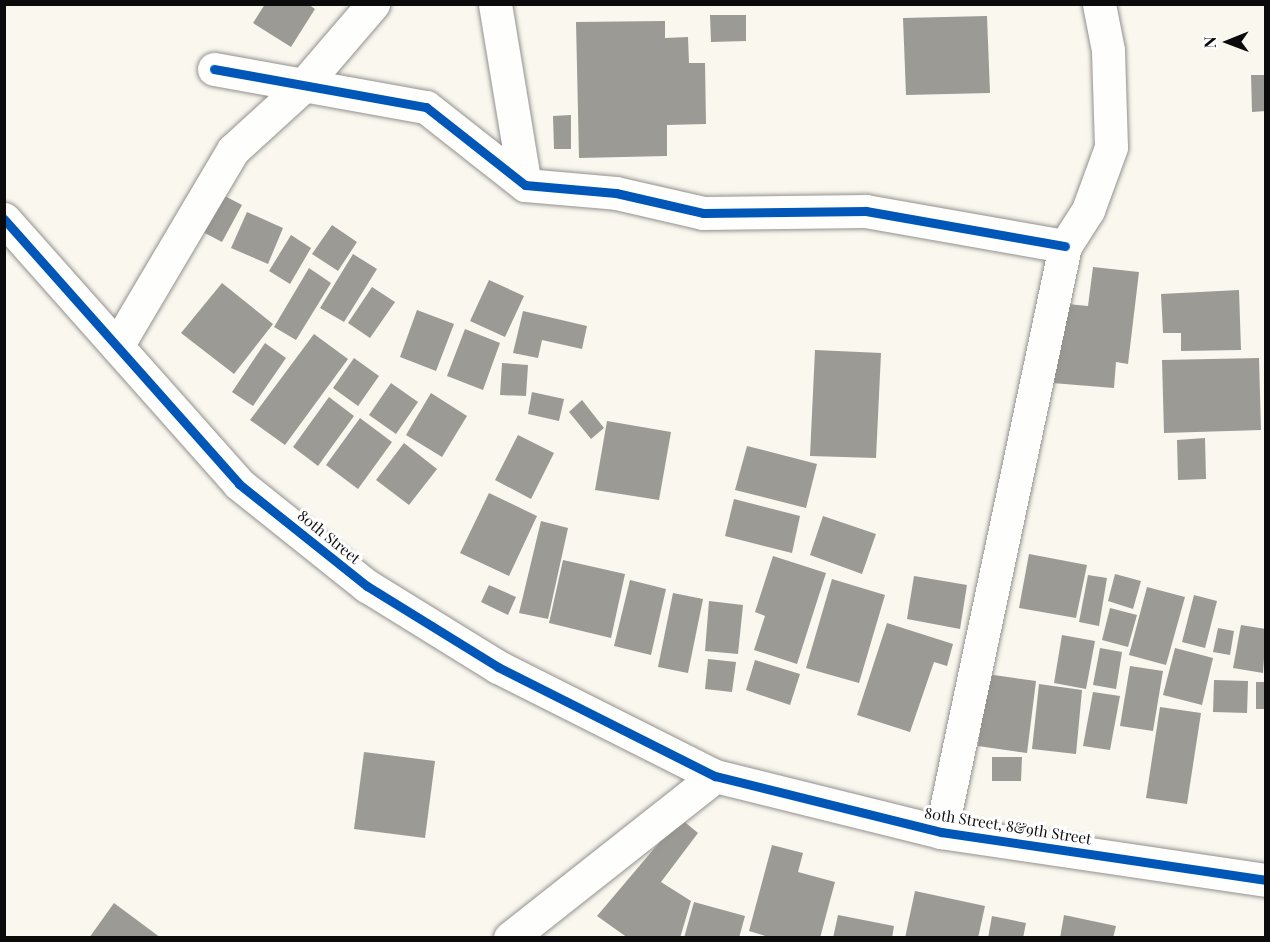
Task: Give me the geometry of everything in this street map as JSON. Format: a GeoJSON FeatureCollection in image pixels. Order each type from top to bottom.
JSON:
{"type":"FeatureCollection","features":[{"type":"Feature","properties":{"kind":"street"},"geometry":{"type":"LineString","coordinates":[[117,346],[233,150],[301,88],[373,4]]}},
{"type":"Feature","properties":{"kind":"street"},"geometry":{"type":"LineString","coordinates":[[495,4],[525,185]]}},
{"type":"Feature","properties":{"kind":"street"},"geometry":{"type":"LineString","coordinates":[[941,832],[1065,246],[1088,210],[1111,147],[1108,50],[1099,4]]}},
{"type":"Feature","properties":{"kind":"street"},"geometry":{"type":"LineString","coordinates":[[214,69],[301,88],[426,107],[525,185],[616,193],[703,213],[866,211],[1065,246]]}},
{"type":"Feature","properties":{"kind":"street","name":"80th Street"},"geometry":{"type":"LineString","coordinates":[[4,219],[239,484],[366,586],[498,667],[715,776]]}},
{"type":"Feature","properties":{"kind":"street"},"geometry":{"type":"LineString","coordinates":[[510,938],[715,776]]}},
{"type":"Feature","properties":{"kind":"street","name":"80th Street, 8&9th Street"},"geometry":{"type":"LineString","coordinates":[[715,776],[941,832],[1266,880]]}},
{"type":"Feature","properties":{"kind":"building"},"geometry":{"type":"Polygon","coordinates":[[[265,4],[308,4],[315,9],[291,47],[253,23],[265,4]]]}},
{"type":"Feature","properties":{"kind":"building"},"geometry":{"type":"Polygon","coordinates":[[[710,15],[746,15],[746,41],[711,42],[710,15]]]}},
{"type":"Feature","properties":{"kind":"building"},"geometry":{"type":"Polygon","coordinates":[[[987,16],[990,93],[906,95],[903,18],[987,16]]]}},
{"type":"Feature","properties":{"kind":"building"},"geometry":{"type":"Polygon","coordinates":[[[665,21],[665,38],[688,37],[689,63],[705,63],[706,124],[667,125],[667,156],[579,158],[576,22],[665,21]]]}},
{"type":"Feature","properties":{"kind":"building"},"geometry":{"type":"Polygon","coordinates":[[[1251,75],[1266,75],[1266,111],[1252,112],[1251,75]]]}},
{"type":"Feature","properties":{"kind":"building"},"geometry":{"type":"Polygon","coordinates":[[[571,115],[571,149],[554,149],[553,116],[571,115]]]}},
{"type":"Feature","properties":{"kind":"building"},"geometry":{"type":"Polygon","coordinates":[[[219,193],[242,205],[222,242],[199,230],[219,193]]]}},
{"type":"Feature","properties":{"kind":"building"},"geometry":{"type":"Polygon","coordinates":[[[247,212],[283,228],[268,264],[231,248],[247,212]]]}},
{"type":"Feature","properties":{"kind":"building"},"geometry":{"type":"Polygon","coordinates":[[[332,225],[357,242],[338,271],[312,254],[332,225]]]}},
{"type":"Feature","properties":{"kind":"building"},"geometry":{"type":"Polygon","coordinates":[[[291,235],[311,248],[290,284],[269,271],[291,235]]]}},
{"type":"Feature","properties":{"kind":"building"},"geometry":{"type":"Polygon","coordinates":[[[353,254],[377,269],[344,322],[320,308],[353,254]]]}},
{"type":"Feature","properties":{"kind":"building"},"geometry":{"type":"Polygon","coordinates":[[[1093,267],[1139,272],[1128,364],[1116,362],[1114,388],[1052,383],[1057,303],[1088,306],[1093,267]]]}},
{"type":"Feature","properties":{"kind":"building"},"geometry":{"type":"Polygon","coordinates":[[[309,268],[331,283],[296,340],[274,327],[309,268]]]}},
{"type":"Feature","properties":{"kind":"building"},"geometry":{"type":"Polygon","coordinates":[[[489,280],[524,296],[505,337],[470,321],[489,280]]]}},
{"type":"Feature","properties":{"kind":"building"},"geometry":{"type":"Polygon","coordinates":[[[222,283],[273,324],[234,374],[181,333],[222,283]]]}},
{"type":"Feature","properties":{"kind":"building"},"geometry":{"type":"Polygon","coordinates":[[[372,287],[395,302],[370,338],[348,323],[372,287]]]}},
{"type":"Feature","properties":{"kind":"building"},"geometry":{"type":"Polygon","coordinates":[[[1239,290],[1241,350],[1181,351],[1181,333],[1163,333],[1161,294],[1239,290]]]}},
{"type":"Feature","properties":{"kind":"building"},"geometry":{"type":"Polygon","coordinates":[[[417,310],[454,324],[436,371],[400,357],[417,310]]]}},
{"type":"Feature","properties":{"kind":"building"},"geometry":{"type":"Polygon","coordinates":[[[523,311],[587,326],[582,349],[542,340],[538,358],[513,353],[523,311]]]}},
{"type":"Feature","properties":{"kind":"building"},"geometry":{"type":"Polygon","coordinates":[[[465,329],[500,343],[483,390],[447,376],[465,329]]]}},
{"type":"Feature","properties":{"kind":"building"},"geometry":{"type":"Polygon","coordinates":[[[314,334],[348,359],[285,445],[250,420],[314,334]]]}},
{"type":"Feature","properties":{"kind":"building"},"geometry":{"type":"Polygon","coordinates":[[[265,343],[286,358],[253,406],[232,392],[265,343]]]}},
{"type":"Feature","properties":{"kind":"building"},"geometry":{"type":"Polygon","coordinates":[[[815,350],[881,353],[876,458],[810,456],[815,350]]]}},
{"type":"Feature","properties":{"kind":"building"},"geometry":{"type":"Polygon","coordinates":[[[354,358],[379,376],[358,406],[333,388],[354,358]]]}},
{"type":"Feature","properties":{"kind":"building"},"geometry":{"type":"Polygon","coordinates":[[[1259,358],[1261,430],[1164,433],[1162,360],[1259,358]]]}},
{"type":"Feature","properties":{"kind":"building"},"geometry":{"type":"Polygon","coordinates":[[[502,363],[528,365],[526,396],[500,395],[502,363]]]}},
{"type":"Feature","properties":{"kind":"building"},"geometry":{"type":"Polygon","coordinates":[[[391,383],[418,402],[396,434],[369,415],[391,383]]]}},
{"type":"Feature","properties":{"kind":"building"},"geometry":{"type":"Polygon","coordinates":[[[532,392],[564,399],[559,421],[528,414],[532,392]]]}},
{"type":"Feature","properties":{"kind":"building"},"geometry":{"type":"Polygon","coordinates":[[[431,393],[467,416],[442,457],[406,435],[431,393]]]}},
{"type":"Feature","properties":{"kind":"building"},"geometry":{"type":"Polygon","coordinates":[[[329,397],[354,416],[318,466],[293,447],[329,397]]]}},
{"type":"Feature","properties":{"kind":"building"},"geometry":{"type":"Polygon","coordinates":[[[582,400],[604,428],[591,439],[569,412],[582,400]]]}},
{"type":"Feature","properties":{"kind":"building"},"geometry":{"type":"Polygon","coordinates":[[[360,418],[392,442],[358,489],[326,465],[360,418]]]}},
{"type":"Feature","properties":{"kind":"building"},"geometry":{"type":"Polygon","coordinates":[[[607,421],[671,432],[659,500],[595,490],[607,421]]]}},
{"type":"Feature","properties":{"kind":"building"},"geometry":{"type":"Polygon","coordinates":[[[518,435],[554,453],[531,499],[495,480],[518,435]]]}},
{"type":"Feature","properties":{"kind":"building"},"geometry":{"type":"Polygon","coordinates":[[[1205,438],[1206,479],[1178,480],[1177,440],[1205,438]]]}},
{"type":"Feature","properties":{"kind":"building"},"geometry":{"type":"Polygon","coordinates":[[[404,443],[437,469],[409,505],[376,480],[404,443]]]}},
{"type":"Feature","properties":{"kind":"building"},"geometry":{"type":"Polygon","coordinates":[[[747,446],[817,464],[806,508],[735,490],[747,446]]]}},
{"type":"Feature","properties":{"kind":"building"},"geometry":{"type":"Polygon","coordinates":[[[489,493],[537,516],[509,576],[460,553],[489,493]]]}},
{"type":"Feature","properties":{"kind":"building"},"geometry":{"type":"Polygon","coordinates":[[[734,499],[800,516],[792,553],[725,536],[734,499]]]}},
{"type":"Feature","properties":{"kind":"building"},"geometry":{"type":"Polygon","coordinates":[[[823,516],[876,534],[862,574],[810,555],[823,516]]]}},
{"type":"Feature","properties":{"kind":"building"},"geometry":{"type":"Polygon","coordinates":[[[541,521],[568,528],[548,619],[519,613],[541,521]]]}},
{"type":"Feature","properties":{"kind":"building"},"geometry":{"type":"Polygon","coordinates":[[[1029,554],[1087,565],[1076,618],[1019,608],[1029,554]]]}},
{"type":"Feature","properties":{"kind":"building"},"geometry":{"type":"Polygon","coordinates":[[[773,556],[826,573],[797,664],[754,650],[765,616],[755,612],[773,556]]]}},
{"type":"Feature","properties":{"kind":"building"},"geometry":{"type":"Polygon","coordinates":[[[563,560],[625,574],[611,638],[549,623],[563,560]]]}},
{"type":"Feature","properties":{"kind":"building"},"geometry":{"type":"Polygon","coordinates":[[[1115,574],[1141,581],[1133,609],[1108,601],[1115,574]]]}},
{"type":"Feature","properties":{"kind":"building"},"geometry":{"type":"Polygon","coordinates":[[[1088,575],[1107,578],[1099,626],[1079,622],[1088,575]]]}},
{"type":"Feature","properties":{"kind":"building"},"geometry":{"type":"Polygon","coordinates":[[[914,576],[967,585],[960,629],[907,619],[914,576]]]}},
{"type":"Feature","properties":{"kind":"building"},"geometry":{"type":"Polygon","coordinates":[[[832,579],[885,595],[859,683],[806,668],[832,579]]]}},
{"type":"Feature","properties":{"kind":"building"},"geometry":{"type":"Polygon","coordinates":[[[630,580],[666,589],[651,655],[614,646],[630,580]]]}},
{"type":"Feature","properties":{"kind":"building"},"geometry":{"type":"Polygon","coordinates":[[[489,585],[516,597],[508,615],[481,602],[489,585]]]}},
{"type":"Feature","properties":{"kind":"building"},"geometry":{"type":"Polygon","coordinates":[[[1147,587],[1185,597],[1166,665],[1129,655],[1147,587]]]}},
{"type":"Feature","properties":{"kind":"building"},"geometry":{"type":"Polygon","coordinates":[[[673,593],[703,599],[688,673],[658,667],[673,593]]]}},
{"type":"Feature","properties":{"kind":"building"},"geometry":{"type":"Polygon","coordinates":[[[1194,595],[1217,601],[1205,648],[1182,642],[1194,595]]]}},
{"type":"Feature","properties":{"kind":"building"},"geometry":{"type":"Polygon","coordinates":[[[709,601],[743,605],[738,654],[705,651],[709,601]]]}},
{"type":"Feature","properties":{"kind":"building"},"geometry":{"type":"Polygon","coordinates":[[[1110,608],[1137,615],[1128,647],[1102,640],[1110,608]]]}},
{"type":"Feature","properties":{"kind":"building"},"geometry":{"type":"Polygon","coordinates":[[[887,623],[953,644],[947,666],[934,662],[910,732],[857,715],[887,623]]]}},
{"type":"Feature","properties":{"kind":"building"},"geometry":{"type":"Polygon","coordinates":[[[1241,625],[1266,629],[1263,673],[1233,668],[1241,625]]]}},
{"type":"Feature","properties":{"kind":"building"},"geometry":{"type":"Polygon","coordinates":[[[1218,628],[1234,631],[1230,655],[1213,652],[1218,628]]]}},
{"type":"Feature","properties":{"kind":"building"},"geometry":{"type":"Polygon","coordinates":[[[1062,635],[1095,641],[1086,689],[1054,683],[1062,635]]]}},
{"type":"Feature","properties":{"kind":"building"},"geometry":{"type":"Polygon","coordinates":[[[1100,648],[1122,652],[1116,689],[1093,685],[1100,648]]]}},
{"type":"Feature","properties":{"kind":"building"},"geometry":{"type":"Polygon","coordinates":[[[1175,648],[1213,658],[1202,705],[1163,695],[1175,648]]]}},
{"type":"Feature","properties":{"kind":"building"},"geometry":{"type":"Polygon","coordinates":[[[708,659],[736,662],[732,692],[705,689],[708,659]]]}},
{"type":"Feature","properties":{"kind":"building"},"geometry":{"type":"Polygon","coordinates":[[[755,660],[800,674],[790,705],[746,690],[755,660]]]}},
{"type":"Feature","properties":{"kind":"building"},"geometry":{"type":"Polygon","coordinates":[[[1130,666],[1163,671],[1153,731],[1120,726],[1130,666]]]}},
{"type":"Feature","properties":{"kind":"building"},"geometry":{"type":"Polygon","coordinates":[[[987,674],[1036,681],[1027,753],[978,746],[987,674]]]}},
{"type":"Feature","properties":{"kind":"building"},"geometry":{"type":"Polygon","coordinates":[[[1214,680],[1248,681],[1247,713],[1213,712],[1214,680]]]}},
{"type":"Feature","properties":{"kind":"building"},"geometry":{"type":"Polygon","coordinates":[[[1256,682],[1266,682],[1266,709],[1256,709],[1256,682]]]}},
{"type":"Feature","properties":{"kind":"building"},"geometry":{"type":"Polygon","coordinates":[[[1039,684],[1082,690],[1076,754],[1032,749],[1039,684]]]}},
{"type":"Feature","properties":{"kind":"building"},"geometry":{"type":"Polygon","coordinates":[[[1093,692],[1120,696],[1110,750],[1083,746],[1093,692]]]}},
{"type":"Feature","properties":{"kind":"building"},"geometry":{"type":"Polygon","coordinates":[[[1160,707],[1201,713],[1187,804],[1146,798],[1160,707]]]}},
{"type":"Feature","properties":{"kind":"building"},"geometry":{"type":"Polygon","coordinates":[[[364,752],[435,761],[425,838],[354,829],[364,752]]]}},
{"type":"Feature","properties":{"kind":"building"},"geometry":{"type":"Polygon","coordinates":[[[992,757],[1022,757],[1021,781],[992,781],[992,757]]]}},
{"type":"Feature","properties":{"kind":"building"},"geometry":{"type":"Polygon","coordinates":[[[680,818],[698,833],[661,882],[691,901],[680,938],[628,938],[597,916],[680,818]]]}},
{"type":"Feature","properties":{"kind":"building"},"geometry":{"type":"Polygon","coordinates":[[[772,845],[803,853],[798,872],[835,882],[820,938],[772,938],[749,931],[772,845]]]}},
{"type":"Feature","properties":{"kind":"building"},"geometry":{"type":"Polygon","coordinates":[[[915,891],[985,906],[978,938],[905,938],[915,891]]]}},
{"type":"Feature","properties":{"kind":"building"},"geometry":{"type":"Polygon","coordinates":[[[694,902],[745,916],[739,938],[684,938],[694,902]]]}},
{"type":"Feature","properties":{"kind":"building"},"geometry":{"type":"Polygon","coordinates":[[[114,903],[161,938],[89,938],[114,903]]]}},
{"type":"Feature","properties":{"kind":"building"},"geometry":{"type":"Polygon","coordinates":[[[838,915],[894,926],[892,938],[833,938],[838,915]]]}},
{"type":"Feature","properties":{"kind":"building"},"geometry":{"type":"Polygon","coordinates":[[[1064,915],[1116,926],[1113,938],[1060,938],[1064,915]]]}},
{"type":"Feature","properties":{"kind":"building"},"geometry":{"type":"Polygon","coordinates":[[[992,916],[1026,923],[1023,938],[988,938],[992,916]]]}},
{"type":"Feature","properties":{"kind":"cycle path"},"geometry":{"type":"LineString","coordinates":[[214,69],[426,107],[525,185],[616,193],[703,213],[866,211],[1065,246]]}},
{"type":"Feature","properties":{"kind":"cycle path"},"geometry":{"type":"LineString","coordinates":[[4,219],[239,484],[367,586],[498,667],[715,776],[941,832],[1266,880]]}}]}
